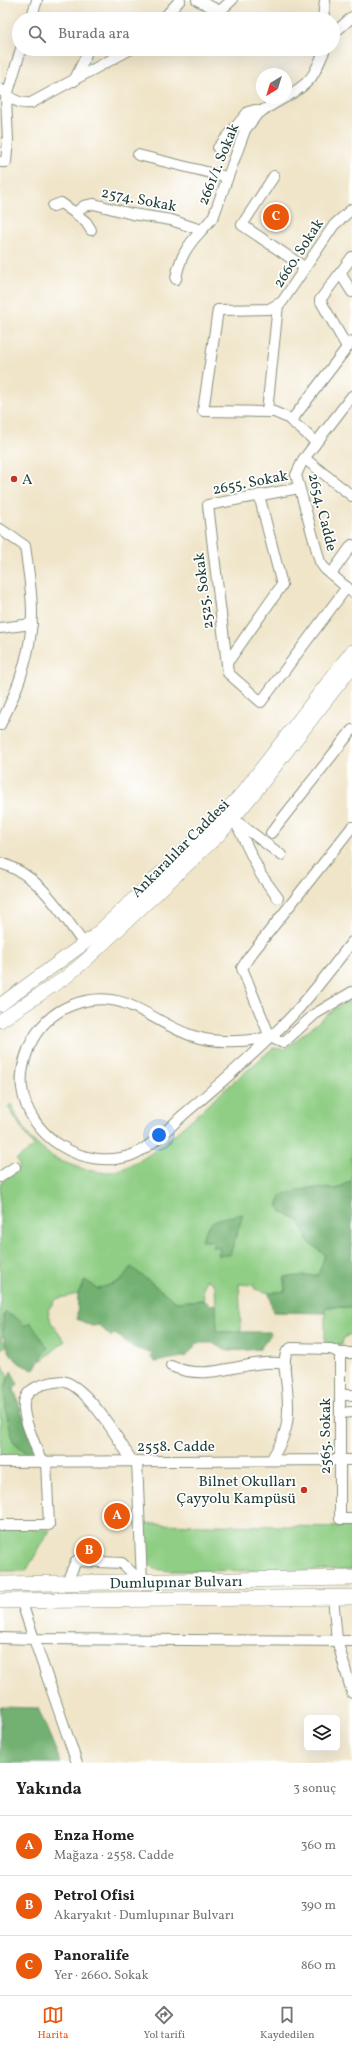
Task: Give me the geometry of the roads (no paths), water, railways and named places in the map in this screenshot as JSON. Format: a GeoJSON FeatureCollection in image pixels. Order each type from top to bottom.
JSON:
{"type":"FeatureCollection","features":[{"type":"Feature","properties":{"kind":"highway","name":"Dumlupınar Bulvarı"},"geometry":{"type":"LineString","coordinates":[[0,1584],[352,1578]]}},
{"type":"Feature","properties":{"kind":"highway","name":"Dumlupınar Bulvarı"},"geometry":{"type":"LineString","coordinates":[[0,1601],[352,1597]]}},
{"type":"Feature","properties":{"kind":"main road","name":"Ankaralılar Caddesi"},"geometry":{"type":"LineString","coordinates":[[0,1005],[84,944],[229,808],[352,651]]}},
{"type":"Feature","properties":{"kind":"main road","name":"Ankaralılar Caddesi"},"geometry":{"type":"LineString","coordinates":[[0,1021],[66,976],[92,956],[211,844],[234,818],[352,666]]}},
{"type":"Feature","properties":{"kind":"main road"},"geometry":{"type":"LineString","coordinates":[[84,944],[92,956]]}},
{"type":"Feature","properties":{"kind":"street"},"geometry":{"type":"LineString","coordinates":[[33,12],[37,0]]}},
{"type":"Feature","properties":{"kind":"street"},"geometry":{"type":"LineString","coordinates":[[169,12],[180,0]]}},
{"type":"Feature","properties":{"kind":"street"},"geometry":{"type":"LineString","coordinates":[[198,0],[220,11],[232,0]]}},
{"type":"Feature","properties":{"kind":"street"},"geometry":{"type":"LineString","coordinates":[[324,12],[325,0]]}},
{"type":"Feature","properties":{"kind":"street"},"geometry":{"type":"LineString","coordinates":[[340,28],[352,17]]}},
{"type":"Feature","properties":{"kind":"street"},"geometry":{"type":"LineString","coordinates":[[3,162],[8,140],[4,92],[18,56]]}},
{"type":"Feature","properties":{"kind":"street"},"geometry":{"type":"LineString","coordinates":[[74,81],[85,56]]}},
{"type":"Feature","properties":{"kind":"street"},"geometry":{"type":"LineString","coordinates":[[4,92],[20,103],[30,103],[74,81],[119,56]]}},
{"type":"Feature","properties":{"kind":"street","name":"2661/1. Sokak"},"geometry":{"type":"LineString","coordinates":[[292,93],[303,87],[310,80],[322,56]]}},
{"type":"Feature","properties":{"kind":"street","name":"2661/1. Sokak"},"geometry":{"type":"LineString","coordinates":[[176,279],[183,254],[201,230],[208,225],[214,215],[244,133],[261,112],[274,104]]}},
{"type":"Feature","properties":{"kind":"street"},"geometry":{"type":"LineString","coordinates":[[218,148],[248,112],[254,110],[261,112]]}},
{"type":"Feature","properties":{"kind":"street"},"geometry":{"type":"LineString","coordinates":[[138,155],[227,177]]}},
{"type":"Feature","properties":{"kind":"street"},"geometry":{"type":"LineString","coordinates":[[274,176],[242,225],[304,268]]}},
{"type":"Feature","properties":{"kind":"street"},"geometry":{"type":"LineString","coordinates":[[53,206],[61,202],[86,222],[91,230]]}},
{"type":"Feature","properties":{"kind":"street","name":"2574. Sokak"},"geometry":{"type":"LineString","coordinates":[[75,213],[84,206],[94,204],[132,214],[171,220],[201,230]]}},
{"type":"Feature","properties":{"kind":"street","name":"2660. Sokak"},"geometry":{"type":"LineString","coordinates":[[267,411],[203,411],[218,310],[269,309],[278,305],[289,294],[304,268],[336,221],[352,209]]}},
{"type":"Feature","properties":{"kind":"street"},"geometry":{"type":"LineString","coordinates":[[291,421],[350,344],[320,300],[352,257]]}},
{"type":"Feature","properties":{"kind":"street"},"geometry":{"type":"LineString","coordinates":[[340,273],[352,292]]}},
{"type":"Feature","properties":{"kind":"street"},"geometry":{"type":"LineString","coordinates":[[278,305],[267,411],[278,413],[291,421],[316,442]]}},
{"type":"Feature","properties":{"kind":"street","name":"2654. Cadde"},"geometry":{"type":"LineString","coordinates":[[349,590],[322,566],[318,558],[296,475],[304,458],[352,396]]}},
{"type":"Feature","properties":{"kind":"street"},"geometry":{"type":"LineString","coordinates":[[304,458],[352,496]]}},
{"type":"Feature","properties":{"kind":"street","name":"2655. Sokak"},"geometry":{"type":"LineString","coordinates":[[208,505],[299,488]]}},
{"type":"Feature","properties":{"kind":"street"},"geometry":{"type":"LineString","coordinates":[[227,663],[282,585],[259,495]]}},
{"type":"Feature","properties":{"kind":"street","name":"2525. Sokak"},"geometry":{"type":"LineString","coordinates":[[208,505],[228,674],[261,702],[349,590]]}},
{"type":"Feature","properties":{"kind":"street"},"geometry":{"type":"LineString","coordinates":[[0,529],[25,546],[32,607],[32,624],[21,675],[0,725]]}},
{"type":"Feature","properties":{"kind":"street"},"geometry":{"type":"LineString","coordinates":[[331,574],[352,545]]}},
{"type":"Feature","properties":{"kind":"street"},"geometry":{"type":"LineString","coordinates":[[0,628],[32,624]]}},
{"type":"Feature","properties":{"kind":"street"},"geometry":{"type":"LineString","coordinates":[[271,833],[352,730]]}},
{"type":"Feature","properties":{"kind":"street"},"geometry":{"type":"LineString","coordinates":[[234,818],[281,855]]}},
{"type":"Feature","properties":{"kind":"street"},"geometry":{"type":"LineString","coordinates":[[234,818],[261,875],[278,898]]}},
{"type":"Feature","properties":{"kind":"street"},"geometry":{"type":"LineString","coordinates":[[270,1037],[242,968],[244,963],[352,828]]}},
{"type":"Feature","properties":{"kind":"street"},"geometry":{"type":"LineString","coordinates":[[0,863],[22,872],[38,886],[60,911],[84,944]]}},
{"type":"Feature","properties":{"kind":"street"},"geometry":{"type":"LineString","coordinates":[[352,942],[287,1021],[270,1037],[223,1082],[146,1147],[126,1157],[98,1158],[69,1150],[54,1141],[40,1129],[25,1100],[22,1089],[22,1068],[34,1038],[46,1022],[60,1010],[84,1001],[96,998],[125,1003],[142,1010],[182,1032],[202,1038],[236,1041],[270,1037],[283,1043],[315,1014],[352,992]]}},
{"type":"Feature","properties":{"kind":"street"},"geometry":{"type":"LineString","coordinates":[[0,1177],[15,1167]]}},
{"type":"Feature","properties":{"kind":"street"},"geometry":{"type":"LineString","coordinates":[[272,1460],[284,1438],[287,1427],[288,1402],[285,1356],[291,1348],[331,1349],[340,1353],[352,1353]]}},
{"type":"Feature","properties":{"kind":"street","name":"2565. Sokak"},"geometry":{"type":"LineString","coordinates":[[340,1353],[340,1519],[352,1519]]}},
{"type":"Feature","properties":{"kind":"street"},"geometry":{"type":"LineString","coordinates":[[171,1366],[192,1372],[206,1373],[222,1372],[258,1363],[285,1364]]}},
{"type":"Feature","properties":{"kind":"street"},"geometry":{"type":"LineString","coordinates":[[0,1525],[49,1525],[44,1462],[23,1416],[22,1398],[25,1393],[33,1388],[63,1381],[78,1390],[98,1412],[135,1461],[142,1582]]}},
{"type":"Feature","properties":{"kind":"street"},"geometry":{"type":"LineString","coordinates":[[340,1395],[352,1395]]}},
{"type":"Feature","properties":{"kind":"street"},"geometry":{"type":"LineString","coordinates":[[340,1412],[352,1412]]}},
{"type":"Feature","properties":{"kind":"street","name":"2558. Cadde"},"geometry":{"type":"LineString","coordinates":[[0,1462],[352,1460]]}},
{"type":"Feature","properties":{"kind":"street"},"geometry":{"type":"LineString","coordinates":[[66,1584],[76,1561],[122,1563],[142,1582]]}},
{"type":"Feature","properties":{"kind":"street"},"geometry":{"type":"LineString","coordinates":[[333,1597],[337,1640],[352,1693]]}},
{"type":"Feature","properties":{"kind":"street"},"geometry":{"type":"LineString","coordinates":[[21,1600],[77,1763]]}},
{"type":"Feature","properties":{"kind":"street"},"geometry":{"type":"LineString","coordinates":[[0,1638],[352,1640]]}},
{"type":"Feature","properties":{"kind":"place","name":"Panoralife"},"geometry":{"type":"Point","coordinates":[276,217]}},
{"type":"Feature","properties":{"kind":"place","name":"A"},"geometry":{"type":"Point","coordinates":[14,479]}},
{"type":"Feature","properties":{"kind":"place","name":"Bilnet Okulları Çayyolu Kampüsü"},"geometry":{"type":"Point","coordinates":[304,1490]}},
{"type":"Feature","properties":{"kind":"place","name":"Enza Home"},"geometry":{"type":"Point","coordinates":[117,1516]}},
{"type":"Feature","properties":{"kind":"place","name":"Petrol Ofisi"},"geometry":{"type":"Point","coordinates":[89,1551]}}]}
